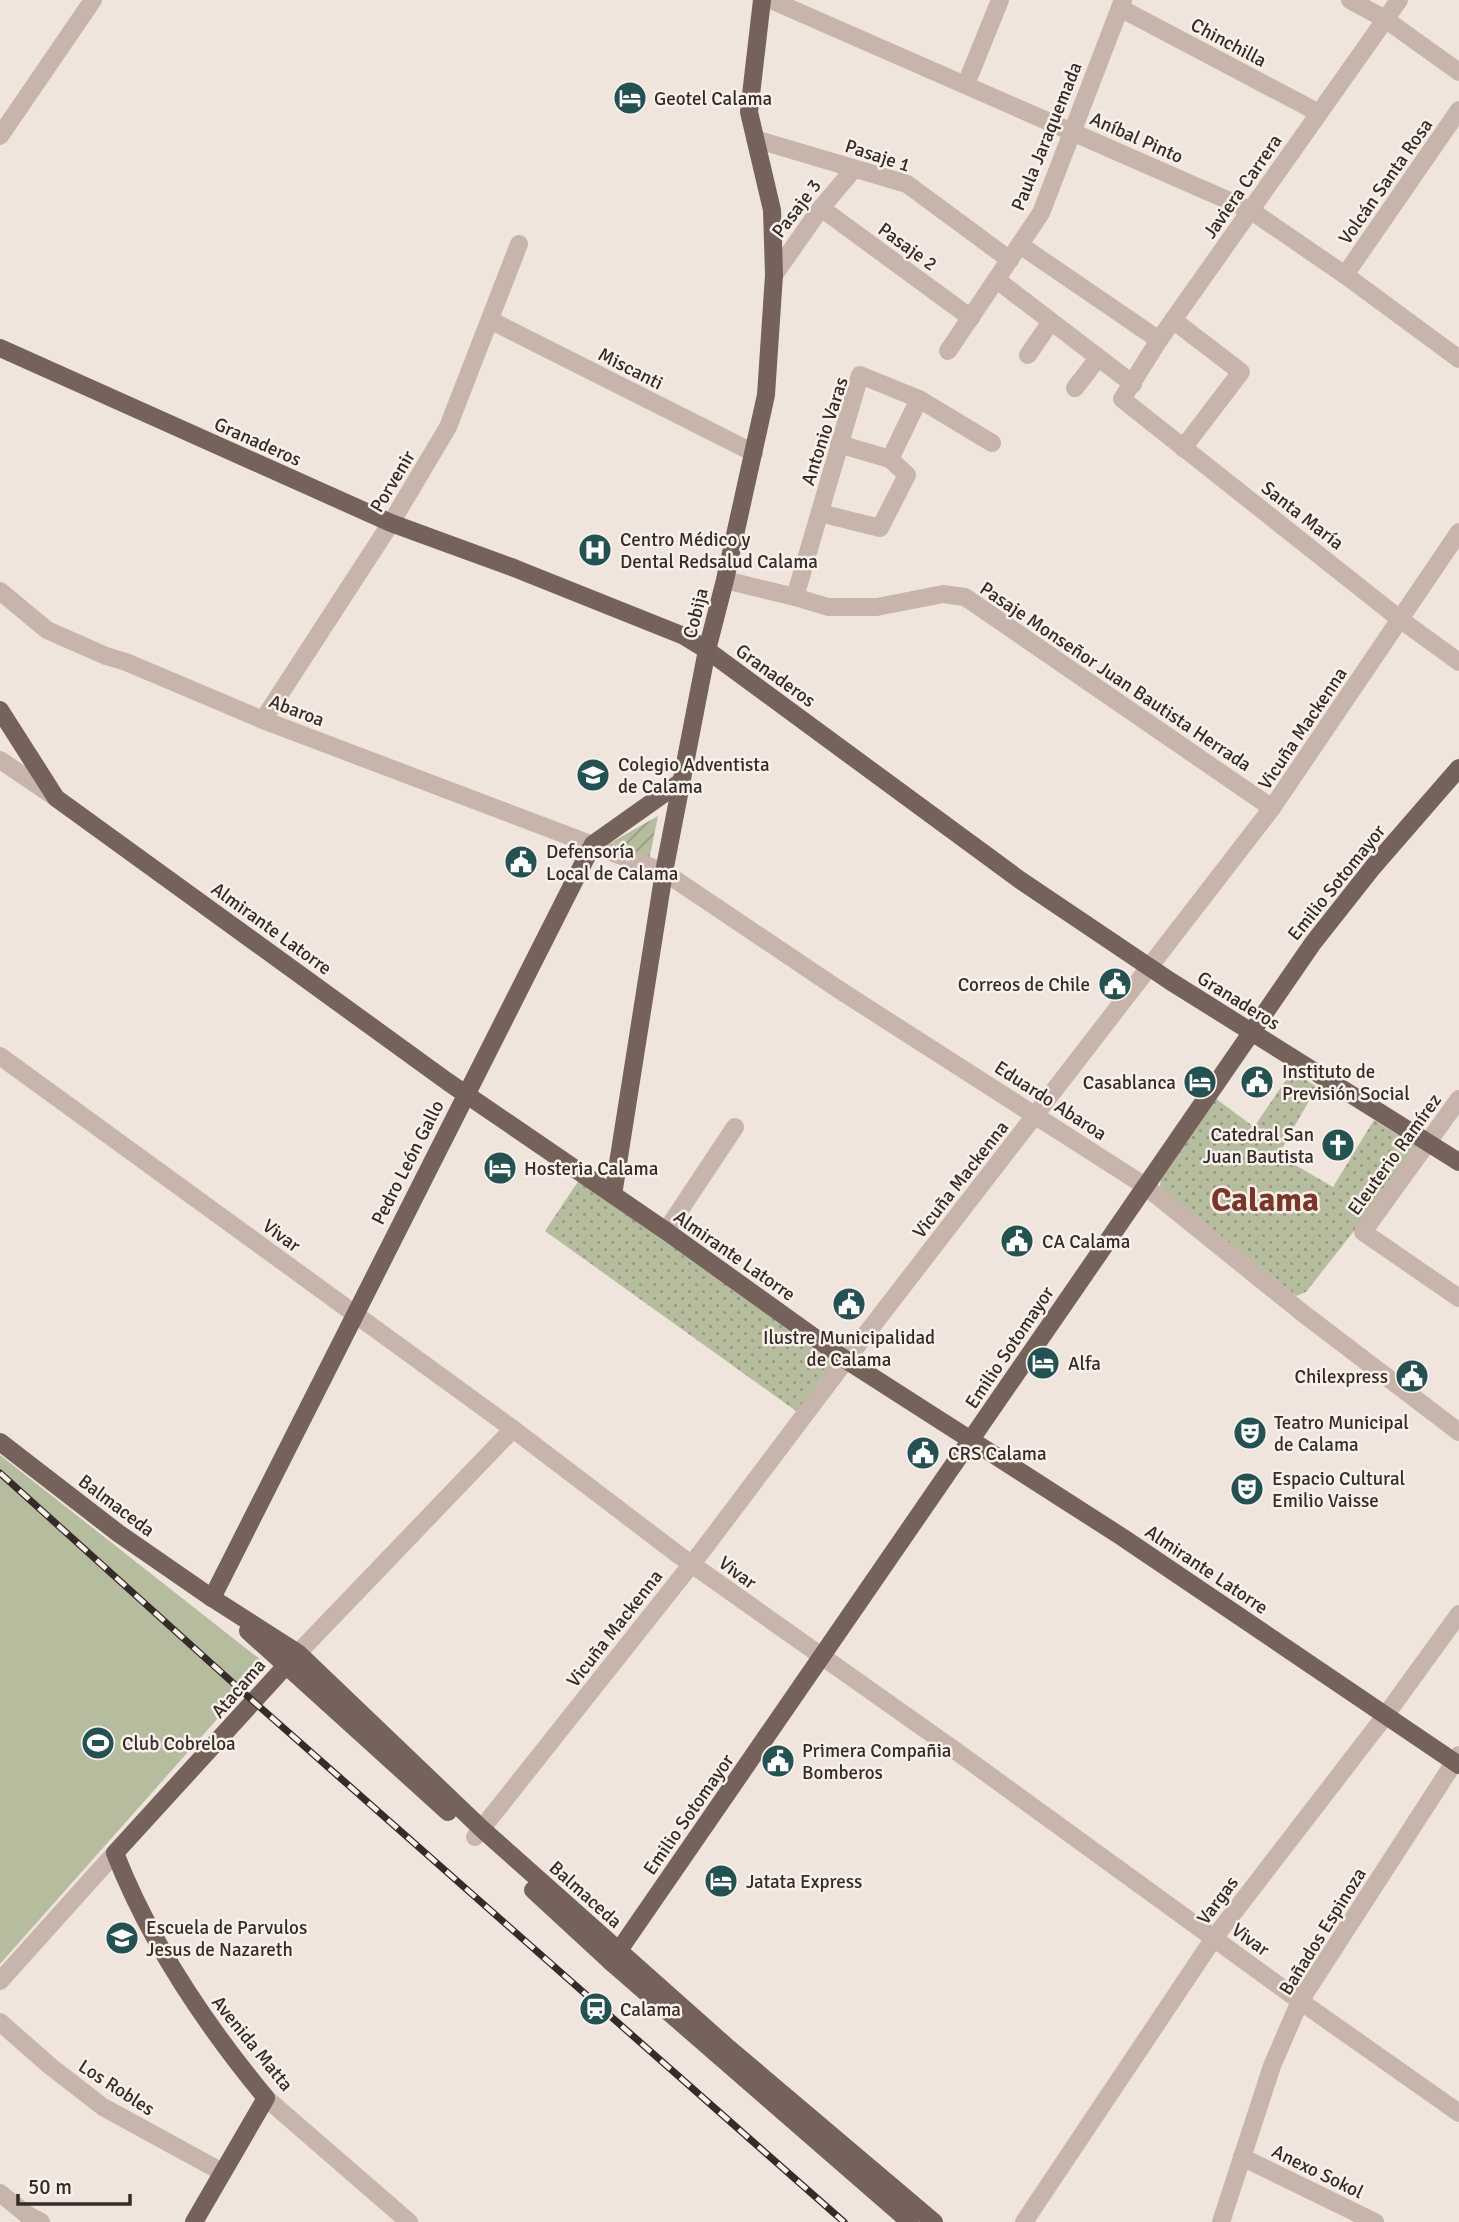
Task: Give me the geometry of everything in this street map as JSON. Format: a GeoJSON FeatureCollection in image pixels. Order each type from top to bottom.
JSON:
{"type":"FeatureCollection","features":[{"type":"Feature","properties":{"kind":"main road","name":"Cobija"},"geometry":{"type":"LineString","coordinates":[[613,1195],[664,872],[707,650],[766,396],[774,275],[772,211],[749,112],[762,0]]}},
{"type":"Feature","properties":{"kind":"main road","name":"Granaderos"},"geometry":{"type":"LineString","coordinates":[[0,348],[391,523],[684,636],[707,650],[1011,874],[1150,968],[1459,1162]]}},
{"type":"Feature","properties":{"kind":"main road"},"geometry":{"type":"LineString","coordinates":[[1,717],[57,798]]}},
{"type":"Feature","properties":{"kind":"main road","name":"Emilio Sotomayor"},"geometry":{"type":"LineString","coordinates":[[615,1957],[1313,943],[1364,878],[1459,768]]}},
{"type":"Feature","properties":{"kind":"main road","name":"Pedro León Gallo"},"geometry":{"type":"LineString","coordinates":[[212,1598],[593,844],[682,781]]}},
{"type":"Feature","properties":{"kind":"main road","name":"Almirante Latorre"},"geometry":{"type":"LineString","coordinates":[[57,798],[465,1094],[666,1231],[846,1360],[1122,1537],[1385,1716],[1458,1761]]}},
{"type":"Feature","properties":{"kind":"main road","name":"Balmaceda"},"geometry":{"type":"LineString","coordinates":[[0,1442],[118,1533],[212,1598],[292,1659],[615,1957],[910,2222]]}},
{"type":"Feature","properties":{"kind":"main road","name":"Atacama"},"geometry":{"type":"LineString","coordinates":[[115,1853],[292,1659]]}},
{"type":"Feature","properties":{"kind":"main road","name":"Avenida Matta"},"geometry":{"type":"LineString","coordinates":[[115,1853],[146,1926],[200,2012],[266,2098]]}},
{"type":"Feature","properties":{"kind":"main road","name":"Balmaceda"},"geometry":{"type":"LineString","coordinates":[[615,1957],[934,2222]]}},
{"type":"Feature","properties":{"kind":"main road"},"geometry":{"type":"LineString","coordinates":[[194,2222],[266,2098]]}},
{"type":"Feature","properties":{"kind":"street"},"geometry":{"type":"LineString","coordinates":[[0,136],[93,0]]}},
{"type":"Feature","properties":{"kind":"street","name":"Aníbal Pinto"},"geometry":{"type":"LineString","coordinates":[[771,0],[1250,211],[1345,275],[1459,359]]}},
{"type":"Feature","properties":{"kind":"street"},"geometry":{"type":"LineString","coordinates":[[966,84],[1000,0]]}},
{"type":"Feature","properties":{"kind":"street"},"geometry":{"type":"LineString","coordinates":[[1350,0],[1385,19],[1459,72]]}},
{"type":"Feature","properties":{"kind":"street","name":"Javiera Carrera"},"geometry":{"type":"LineString","coordinates":[[1122,399],[1159,340],[1399,0]]}},
{"type":"Feature","properties":{"kind":"street","name":"Chinchilla"},"geometry":{"type":"LineString","coordinates":[[1122,4],[1319,113]]}},
{"type":"Feature","properties":{"kind":"street","name":"Paula Jaraquemada"},"geometry":{"type":"LineString","coordinates":[[948,351],[1041,213],[1122,4]]}},
{"type":"Feature","properties":{"kind":"street","name":"Volcán Santa Rosa"},"geometry":{"type":"LineString","coordinates":[[1345,275],[1459,110]]}},
{"type":"Feature","properties":{"kind":"street","name":"Pasaje 1"},"geometry":{"type":"LineString","coordinates":[[755,139],[906,184],[1159,340]]}},
{"type":"Feature","properties":{"kind":"street","name":"Pasaje 3"},"geometry":{"type":"LineString","coordinates":[[774,275],[821,208],[854,169]]}},
{"type":"Feature","properties":{"kind":"street","name":"Pasaje 2"},"geometry":{"type":"LineString","coordinates":[[821,208],[971,318]]}},
{"type":"Feature","properties":{"kind":"street","name":"Porvenir"},"geometry":{"type":"LineString","coordinates":[[263,720],[391,523],[448,427],[519,244]]}},
{"type":"Feature","properties":{"kind":"street"},"geometry":{"type":"LineString","coordinates":[[997,280],[1133,384]]}},
{"type":"Feature","properties":{"kind":"street","name":"Miscanti"},"geometry":{"type":"LineString","coordinates":[[490,320],[754,453]]}},
{"type":"Feature","properties":{"kind":"street"},"geometry":{"type":"LineString","coordinates":[[1173,320],[1241,372],[1183,447]]}},
{"type":"Feature","properties":{"kind":"street"},"geometry":{"type":"LineString","coordinates":[[1028,355],[1051,323]]}},
{"type":"Feature","properties":{"kind":"street"},"geometry":{"type":"LineString","coordinates":[[1076,388],[1098,358]]}},
{"type":"Feature","properties":{"kind":"street","name":"Antonio Varas"},"geometry":{"type":"LineString","coordinates":[[795,597],[860,375],[919,399],[992,443]]}},
{"type":"Feature","properties":{"kind":"street"},"geometry":{"type":"LineString","coordinates":[[890,459],[919,399]]}},
{"type":"Feature","properties":{"kind":"street","name":"Santa María"},"geometry":{"type":"LineString","coordinates":[[1122,399],[1401,620],[1459,662]]}},
{"type":"Feature","properties":{"kind":"street"},"geometry":{"type":"LineString","coordinates":[[820,513],[880,528],[907,475],[890,459],[839,444]]}},
{"type":"Feature","properties":{"kind":"street","name":"Vicuña Mackenna"},"geometry":{"type":"LineString","coordinates":[[479,1833],[691,1564],[1272,808],[1459,533]]}},
{"type":"Feature","properties":{"kind":"street","name":"Pasaje Monseñor Juan Bautista Herrada"},"geometry":{"type":"LineString","coordinates":[[725,580],[828,607],[877,607],[943,594],[965,597],[1272,808]]}},
{"type":"Feature","properties":{"kind":"street","name":"Abaroa"},"geometry":{"type":"LineString","coordinates":[[0,591],[47,630],[263,720],[593,844]]}},
{"type":"Feature","properties":{"kind":"street","name":"Almirante Latorre"},"geometry":{"type":"LineString","coordinates":[[0,760],[57,798]]}},
{"type":"Feature","properties":{"kind":"street","name":"Eduardo Abaroa"},"geometry":{"type":"LineString","coordinates":[[593,844],[664,872],[1145,1186],[1300,1311],[1459,1432]]}},
{"type":"Feature","properties":{"kind":"street","name":"Vivar"},"geometry":{"type":"LineString","coordinates":[[0,1056],[513,1429],[691,1564],[1459,2113]]}},
{"type":"Feature","properties":{"kind":"street","name":"Eleuterio Ramírez"},"geometry":{"type":"LineString","coordinates":[[1459,1099],[1363,1232],[1459,1298]]}},
{"type":"Feature","properties":{"kind":"street"},"geometry":{"type":"LineString","coordinates":[[666,1231],[735,1127]]}},
{"type":"Feature","properties":{"kind":"street","name":"Atacama"},"geometry":{"type":"LineString","coordinates":[[292,1659],[513,1429]]}},
{"type":"Feature","properties":{"kind":"street","name":"Vargas"},"geometry":{"type":"LineString","coordinates":[[1024,2222],[1214,1938],[1385,1716],[1459,1614]]}},
{"type":"Feature","properties":{"kind":"street","name":"Bañados Espinoza"},"geometry":{"type":"LineString","coordinates":[[1221,2222],[1272,2066],[1300,2001],[1458,1761]]}},
{"type":"Feature","properties":{"kind":"street","name":"Atacama"},"geometry":{"type":"LineString","coordinates":[[0,1981],[115,1853]]}},
{"type":"Feature","properties":{"kind":"street","name":"Los Robles"},"geometry":{"type":"LineString","coordinates":[[0,2022],[50,2066],[103,2107],[222,2172]]}},
{"type":"Feature","properties":{"kind":"street","name":"Avenida Matta"},"geometry":{"type":"LineString","coordinates":[[266,2098],[409,2222]]}},
{"type":"Feature","properties":{"kind":"street","name":"Anexo Sokol"},"geometry":{"type":"LineString","coordinates":[[1242,2157],[1375,2222]]}},
{"type":"Feature","properties":{"kind":"street"},"geometry":{"type":"LineString","coordinates":[[0,2193],[26,2214],[41,2222]]}},
{"type":"Feature","properties":{"kind":"green space"},"geometry":{"type":"Polygon","coordinates":[[[658,816],[649,860],[612,842],[658,816]]]}},
{"type":"Feature","properties":{"kind":"green space"},"geometry":{"type":"Polygon","coordinates":[[[1292,1071],[1317,1087],[1278,1155],[1333,1187],[1374,1120],[1419,1148],[1306,1292],[1296,1296],[1160,1188],[1161,1175],[1215,1098],[1254,1127],[1292,1071]]]}},
{"type":"Feature","properties":{"kind":"green space"},"geometry":{"type":"Polygon","coordinates":[[[579,1180],[839,1362],[799,1413],[545,1231],[579,1180]]]}},
{"type":"Feature","properties":{"kind":"green space","name":"Club Cobreloa"},"geometry":{"type":"Polygon","coordinates":[[[0,1455],[266,1664],[0,1964],[0,1455]]]}},
{"type":"Feature","properties":{"kind":"railway"},"geometry":{"type":"LineString","coordinates":[[0,1473],[253,1701],[844,2222]]}},
{"type":"Feature","properties":{"kind":"place","name":"Geotel Calama"},"geometry":{"type":"Point","coordinates":[630,98]}},
{"type":"Feature","properties":{"kind":"place","name":"Centro Médico y Dental Redsalud Calama"},"geometry":{"type":"Point","coordinates":[595,550]}},
{"type":"Feature","properties":{"kind":"place","name":"Colegio Adventista de Calama"},"geometry":{"type":"Point","coordinates":[593,775]}},
{"type":"Feature","properties":{"kind":"place","name":"Defensoría Local de Calama"},"geometry":{"type":"Point","coordinates":[521,862]}},
{"type":"Feature","properties":{"kind":"place","name":"Correos de Chile"},"geometry":{"type":"Point","coordinates":[1115,984]}},
{"type":"Feature","properties":{"kind":"place","name":"Casablanca"},"geometry":{"type":"Point","coordinates":[1200,1082]}},
{"type":"Feature","properties":{"kind":"place","name":"Instituto de Previsión Social"},"geometry":{"type":"Point","coordinates":[1257,1082]}},
{"type":"Feature","properties":{"kind":"place","name":"Catedral San Juan Bautista"},"geometry":{"type":"Point","coordinates":[1338,1145]}},
{"type":"Feature","properties":{"kind":"place","name":"Hosteria Calama"},"geometry":{"type":"Point","coordinates":[500,1168]}},
{"type":"Feature","properties":{"kind":"place","name":"CA Calama"},"geometry":{"type":"Point","coordinates":[1017,1241]}},
{"type":"Feature","properties":{"kind":"place","name":"Ilustre Municipalidad de Calama"},"geometry":{"type":"Point","coordinates":[849,1304]}},
{"type":"Feature","properties":{"kind":"place","name":"Alfa"},"geometry":{"type":"Point","coordinates":[1043,1363]}},
{"type":"Feature","properties":{"kind":"place","name":"Chilexpress"},"geometry":{"type":"Point","coordinates":[1412,1376]}},
{"type":"Feature","properties":{"kind":"place","name":"Teatro Municipal de Calama"},"geometry":{"type":"Point","coordinates":[1250,1433]}},
{"type":"Feature","properties":{"kind":"place","name":"CRS Calama"},"geometry":{"type":"Point","coordinates":[923,1453]}},
{"type":"Feature","properties":{"kind":"place","name":"Espacio Cultural Emilio Vaisse"},"geometry":{"type":"Point","coordinates":[1247,1489]}},
{"type":"Feature","properties":{"kind":"place","name":"Club Cobreloa"},"geometry":{"type":"Point","coordinates":[98,1743]}},
{"type":"Feature","properties":{"kind":"place","name":"Primera Compañia Bomberos"},"geometry":{"type":"Point","coordinates":[778,1761]}},
{"type":"Feature","properties":{"kind":"place","name":"Jatata Express"},"geometry":{"type":"Point","coordinates":[721,1881]}},
{"type":"Feature","properties":{"kind":"place","name":"Escuela de Parvulos Jesus de Nazareth"},"geometry":{"type":"Point","coordinates":[122,1938]}},
{"type":"Feature","properties":{"kind":"place","name":"Calama"},"geometry":{"type":"Point","coordinates":[596,2009]}},
{"type":"Feature","properties":{"kind":"district","name":"Calama"},"geometry":{"type":"Point","coordinates":[1265,1199]}}]}
